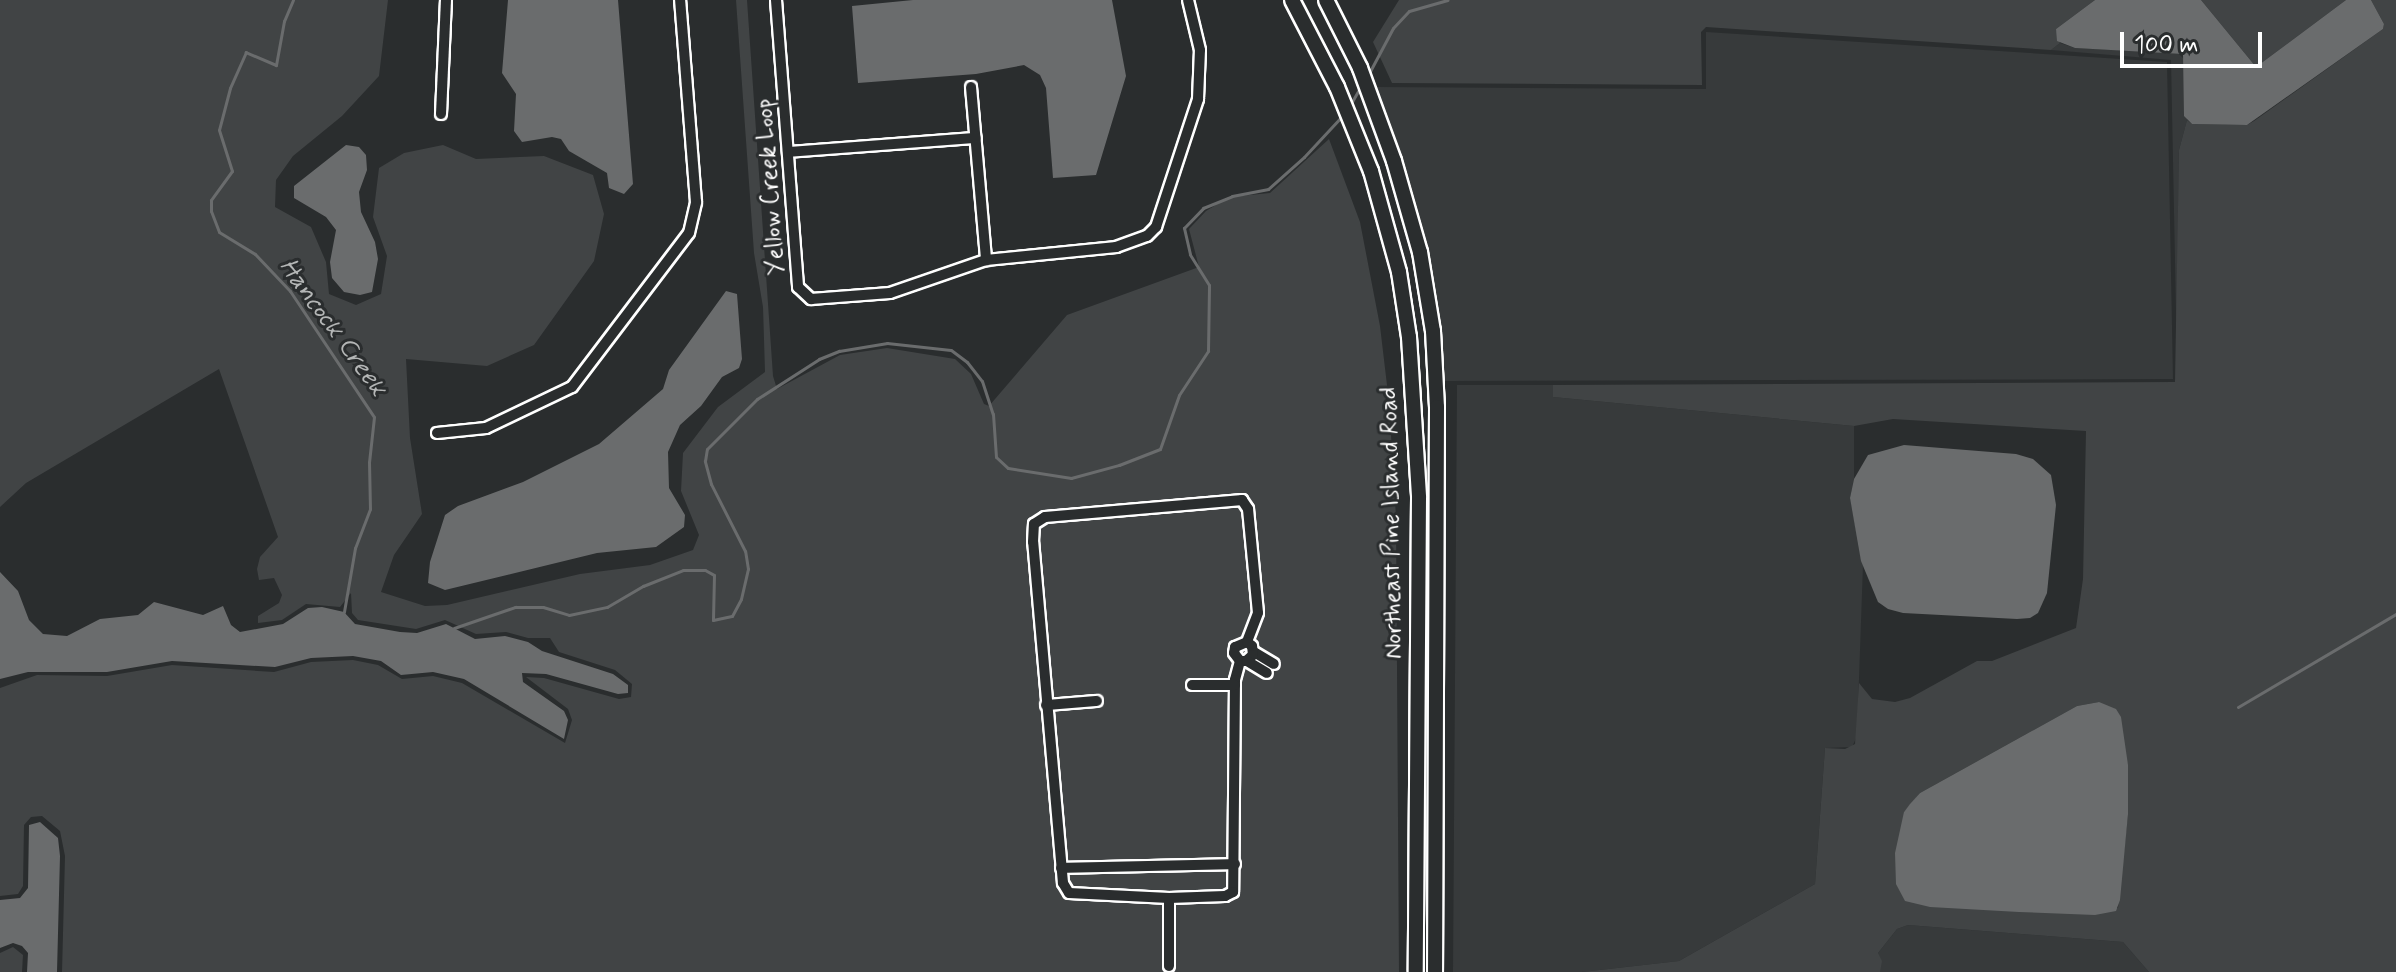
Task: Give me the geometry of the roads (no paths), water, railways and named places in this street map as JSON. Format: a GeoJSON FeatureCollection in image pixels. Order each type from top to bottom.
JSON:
{"type":"FeatureCollection","features":[{"type":"Feature","properties":{"kind":"main road","name":"Northeast Pine Island Road"},"geometry":{"type":"LineString","coordinates":[[1292,0],[1354,126],[1384,214],[1399,272],[1417,435],[1416,972]]}},
{"type":"Feature","properties":{"kind":"main road","name":"Northeast Pine Island Road"},"geometry":{"type":"LineString","coordinates":[[1326,0],[1375,106],[1420,252],[1432,318],[1437,407],[1434,571],[1435,972]]}},
{"type":"Feature","properties":{"kind":"main road"},"geometry":{"type":"LineString","coordinates":[[1417,435],[1423,484],[1422,547],[1424,560],[1434,571]]}},
{"type":"Feature","properties":{"kind":"street"},"geometry":{"type":"LineString","coordinates":[[441,114],[446,0]]}},
{"type":"Feature","properties":{"kind":"street"},"geometry":{"type":"LineString","coordinates":[[437,433],[486,428],[572,387],[689,233],[696,202],[680,0]]}},
{"type":"Feature","properties":{"kind":"street","name":"Yellow Creek Loop"},"geometry":{"type":"LineString","coordinates":[[776,0],[798,287],[805,297],[890,293],[986,260],[1134,243],[1156,227],[1198,99],[1201,78],[1200,50],[1188,0]]}},
{"type":"Feature","properties":{"kind":"street"},"geometry":{"type":"LineString","coordinates":[[971,87],[986,260]]}},
{"type":"Feature","properties":{"kind":"street"},"geometry":{"type":"LineString","coordinates":[[788,152],[975,138]]}},
{"type":"Feature","properties":{"kind":"street"},"geometry":{"type":"LineString","coordinates":[[1236,497],[1242,500],[1248,509],[1258,613],[1247,642],[1247,658],[1235,685],[1235,886],[1230,895],[1169,898],[1077,896],[1065,889],[1032,530],[1038,519],[1236,497]]}},
{"type":"Feature","properties":{"kind":"street"},"geometry":{"type":"LineString","coordinates":[[1247,642],[1240,642],[1234,650],[1271,669]]}},
{"type":"Feature","properties":{"kind":"street"},"geometry":{"type":"LineString","coordinates":[[1192,685],[1235,685]]}},
{"type":"Feature","properties":{"kind":"street"},"geometry":{"type":"LineString","coordinates":[[1046,705],[1097,701]]}},
{"type":"Feature","properties":{"kind":"street"},"geometry":{"type":"LineString","coordinates":[[1061,868],[1235,864]]}},
{"type":"Feature","properties":{"kind":"street"},"geometry":{"type":"LineString","coordinates":[[1169,898],[1169,966]]}},
{"type":"Feature","properties":{"kind":"waterway","name":"Hancock Creek"},"geometry":{"type":"LineString","coordinates":[[293,0],[284,21],[276,65],[246,52],[230,88],[219,130],[232,171],[211,200],[211,211],[219,232],[255,254],[290,291],[374,417],[369,462],[370,509],[355,548],[344,612]]}},
{"type":"Feature","properties":{"kind":"waterway"},"geometry":{"type":"LineString","coordinates":[[1368,75],[1393,28],[1409,11],[1447,0]]}},
{"type":"Feature","properties":{"kind":"waterway"},"geometry":{"type":"LineString","coordinates":[[1350,105],[1360,88]]}},
{"type":"Feature","properties":{"kind":"waterway"},"geometry":{"type":"LineString","coordinates":[[454,628],[515,607],[543,607],[569,615],[607,607],[643,586],[683,570],[705,570],[714,575],[713,620],[732,616],[741,599],[748,569],[745,551],[711,484],[705,461],[707,449],[757,399],[819,359],[839,351],[887,343],[951,350],[967,362],[982,381],[993,414],[996,457],[1008,468],[1071,478],[1119,465],[1160,449],[1179,395],[1208,351],[1209,285],[1190,254],[1184,228],[1203,208],[1232,196],[1268,189],[1304,157],[1343,115]]}},
{"type":"Feature","properties":{"kind":"waterway"},"geometry":{"type":"LineString","coordinates":[[2238,707],[2396,614]]}}]}
